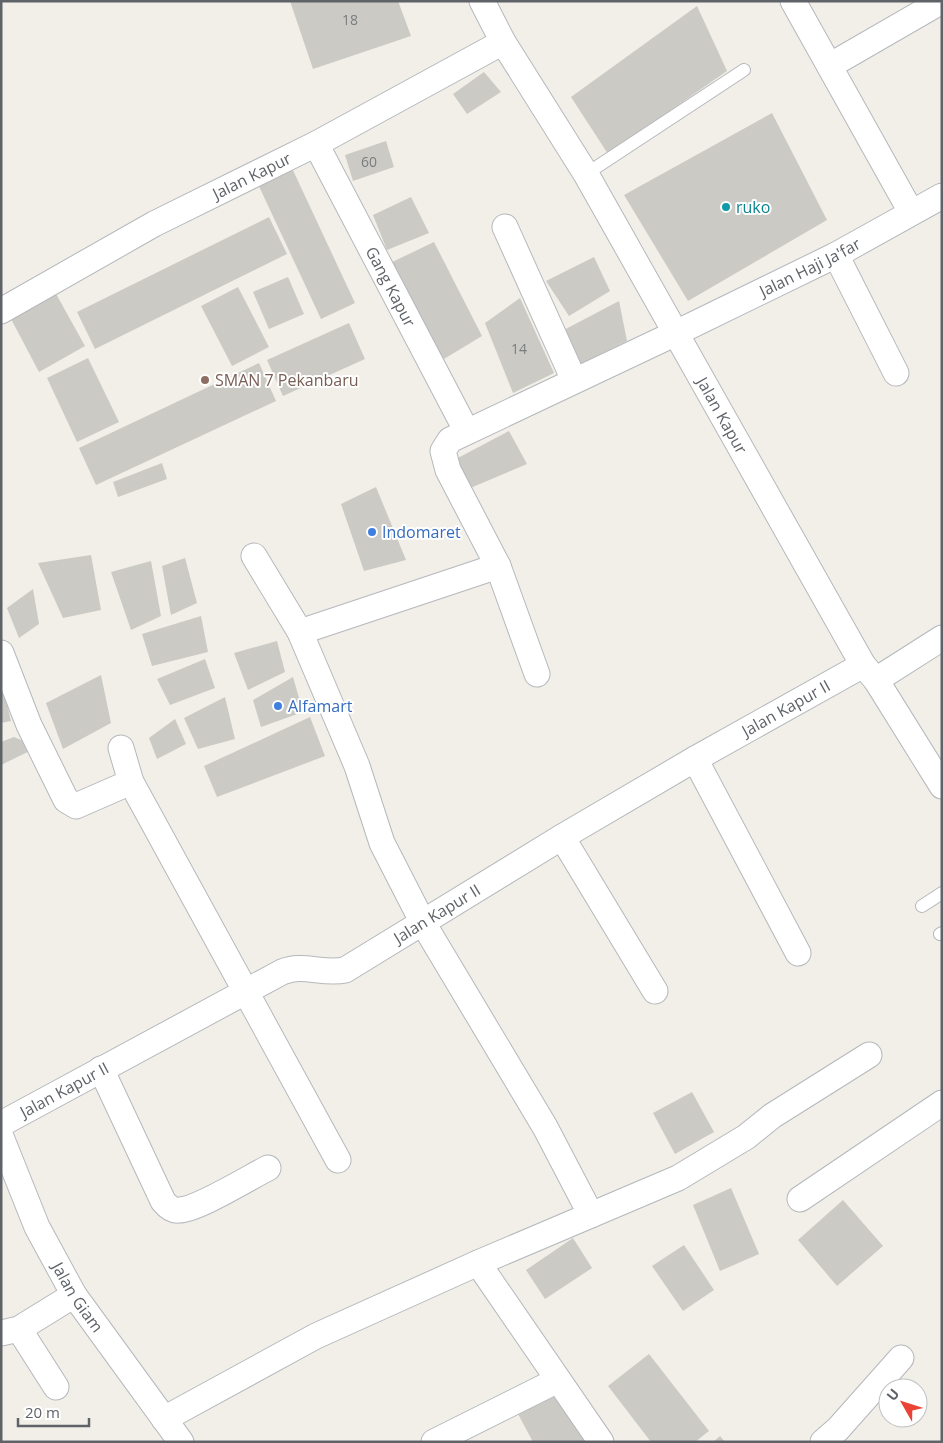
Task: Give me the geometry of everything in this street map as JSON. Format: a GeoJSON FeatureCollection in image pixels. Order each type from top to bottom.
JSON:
{"type":"FeatureCollection","features":[{"type":"Feature","properties":{"kind":"street","name":"Jalan Kapur"},"geometry":{"type":"LineString","coordinates":[[482,1],[503,42],[586,174],[869,673],[942,786]]}},
{"type":"Feature","properties":{"kind":"street"},"geometry":{"type":"LineString","coordinates":[[793,1],[911,212]]}},
{"type":"Feature","properties":{"kind":"street"},"geometry":{"type":"LineString","coordinates":[[831,66],[942,1]]}},
{"type":"Feature","properties":{"kind":"street","name":"Jalan Kapur"},"geometry":{"type":"LineString","coordinates":[[1,312],[154,224],[316,144],[503,42]]}},
{"type":"Feature","properties":{"kind":"street","name":"Gang Kapur"},"geometry":{"type":"LineString","coordinates":[[316,144],[466,430]]}},
{"type":"Feature","properties":{"kind":"street","name":"Jalan Haji Ja'far"},"geometry":{"type":"LineString","coordinates":[[676,333],[836,255],[942,196]]}},
{"type":"Feature","properties":{"kind":"street"},"geometry":{"type":"LineString","coordinates":[[505,227],[574,380]]}},
{"type":"Feature","properties":{"kind":"street"},"geometry":{"type":"LineString","coordinates":[[836,255],[896,373]]}},
{"type":"Feature","properties":{"kind":"street"},"geometry":{"type":"LineString","coordinates":[[537,674],[498,566],[448,470],[443,452],[450,440],[466,430],[676,333]]}},
{"type":"Feature","properties":{"kind":"street"},"geometry":{"type":"LineString","coordinates":[[254,556],[300,632],[357,766],[382,843],[423,923],[545,1127],[591,1215]]}},
{"type":"Feature","properties":{"kind":"street"},"geometry":{"type":"LineString","coordinates":[[300,632],[498,566]]}},
{"type":"Feature","properties":{"kind":"street","name":"Jalan Kapur II"},"geometry":{"type":"LineString","coordinates":[[1,1124],[245,991],[291,968],[330,972],[344,970],[562,837],[695,759],[942,638]]}},
{"type":"Feature","properties":{"kind":"street"},"geometry":{"type":"LineString","coordinates":[[1,653],[29,725],[66,800],[76,806],[131,782]]}},
{"type":"Feature","properties":{"kind":"street"},"geometry":{"type":"LineString","coordinates":[[121,748],[131,782],[338,1160]]}},
{"type":"Feature","properties":{"kind":"street"},"geometry":{"type":"LineString","coordinates":[[695,759],[798,953]]}},
{"type":"Feature","properties":{"kind":"street"},"geometry":{"type":"LineString","coordinates":[[562,837],[655,991]]}},
{"type":"Feature","properties":{"kind":"street"},"geometry":{"type":"LineString","coordinates":[[164,1419],[316,1336],[478,1263],[678,1178],[746,1137],[772,1116],[869,1055]]}},
{"type":"Feature","properties":{"kind":"street"},"geometry":{"type":"LineString","coordinates":[[101,1069],[163,1201],[172,1209],[184,1210],[268,1168]]}},
{"type":"Feature","properties":{"kind":"street"},"geometry":{"type":"LineString","coordinates":[[800,1199],[942,1103]]}},
{"type":"Feature","properties":{"kind":"street","name":"Jalan Giam"},"geometry":{"type":"LineString","coordinates":[[1,1137],[37,1227],[74,1295],[180,1442]]}},
{"type":"Feature","properties":{"kind":"street"},"geometry":{"type":"LineString","coordinates":[[478,1263],[601,1442]]}},
{"type":"Feature","properties":{"kind":"street"},"geometry":{"type":"LineString","coordinates":[[56,1387],[10,1331],[74,1295]]}},
{"type":"Feature","properties":{"kind":"street"},"geometry":{"type":"LineString","coordinates":[[823,1442],[838,1429],[901,1358]]}},
{"type":"Feature","properties":{"kind":"street"},"geometry":{"type":"LineString","coordinates":[[434,1442],[558,1380]]}},
{"type":"Feature","properties":{"kind":"lane"},"geometry":{"type":"LineString","coordinates":[[586,174],[744,70]]}},
{"type":"Feature","properties":{"kind":"lane"},"geometry":{"type":"LineString","coordinates":[[922,906],[942,892]]}},
{"type":"Feature","properties":{"kind":"building"},"geometry":{"type":"Polygon","coordinates":[[[290,1],[398,1],[411,36],[313,69],[290,1]]]}},
{"type":"Feature","properties":{"kind":"building"},"geometry":{"type":"Polygon","coordinates":[[[697,6],[727,71],[608,154],[571,97],[697,6]]]}},
{"type":"Feature","properties":{"kind":"building"},"geometry":{"type":"Polygon","coordinates":[[[484,72],[501,92],[467,114],[453,94],[484,72]]]}},
{"type":"Feature","properties":{"kind":"building","name":"ruko"},"geometry":{"type":"Polygon","coordinates":[[[772,113],[827,220],[688,301],[624,195],[772,113]]]}},
{"type":"Feature","properties":{"kind":"building"},"geometry":{"type":"Polygon","coordinates":[[[386,141],[394,167],[353,181],[345,155],[386,141]]]}},
{"type":"Feature","properties":{"kind":"building"},"geometry":{"type":"Polygon","coordinates":[[[291,166],[355,303],[321,319],[257,182],[291,166]]]}},
{"type":"Feature","properties":{"kind":"building"},"geometry":{"type":"Polygon","coordinates":[[[411,197],[429,233],[387,250],[373,215],[411,197]]]}},
{"type":"Feature","properties":{"kind":"building"},"geometry":{"type":"Polygon","coordinates":[[[269,217],[287,254],[95,349],[77,312],[269,217]]]}},
{"type":"Feature","properties":{"kind":"building"},"geometry":{"type":"Polygon","coordinates":[[[434,242],[482,336],[444,359],[386,265],[434,242]]]}},
{"type":"Feature","properties":{"kind":"building"},"geometry":{"type":"Polygon","coordinates":[[[594,257],[610,291],[569,316],[546,281],[594,257]]]}},
{"type":"Feature","properties":{"kind":"building"},"geometry":{"type":"Polygon","coordinates":[[[288,277],[304,314],[269,329],[253,292],[288,277]]]}},
{"type":"Feature","properties":{"kind":"building"},"geometry":{"type":"Polygon","coordinates":[[[238,287],[269,347],[232,366],[201,306],[238,287]]]}},
{"type":"Feature","properties":{"kind":"building"},"geometry":{"type":"Polygon","coordinates":[[[55,292],[85,346],[39,372],[10,317],[55,292]]]}},
{"type":"Feature","properties":{"kind":"building"},"geometry":{"type":"Polygon","coordinates":[[[520,298],[554,373],[513,393],[485,323],[520,298]]]}},
{"type":"Feature","properties":{"kind":"building"},"geometry":{"type":"Polygon","coordinates":[[[619,301],[627,341],[578,365],[560,332],[619,301]]]}},
{"type":"Feature","properties":{"kind":"building"},"geometry":{"type":"Polygon","coordinates":[[[349,323],[365,359],[283,396],[267,360],[349,323]]]}},
{"type":"Feature","properties":{"kind":"building"},"geometry":{"type":"Polygon","coordinates":[[[88,358],[119,422],[77,442],[47,378],[88,358]]]}},
{"type":"Feature","properties":{"kind":"building"},"geometry":{"type":"Polygon","coordinates":[[[259,363],[276,401],[96,485],[79,448],[259,363]]]}},
{"type":"Feature","properties":{"kind":"building"},"geometry":{"type":"Polygon","coordinates":[[[509,431],[527,464],[468,489],[454,460],[509,431]]]}},
{"type":"Feature","properties":{"kind":"building"},"geometry":{"type":"Polygon","coordinates":[[[162,463],[167,479],[118,497],[113,482],[162,463]]]}},
{"type":"Feature","properties":{"kind":"building","name":"Indomaret"},"geometry":{"type":"Polygon","coordinates":[[[376,487],[406,560],[364,571],[341,504],[376,487]]]}},
{"type":"Feature","properties":{"kind":"building"},"geometry":{"type":"Polygon","coordinates":[[[91,555],[101,610],[63,618],[38,563],[91,555]]]}},
{"type":"Feature","properties":{"kind":"building"},"geometry":{"type":"Polygon","coordinates":[[[185,558],[197,603],[171,615],[162,566],[185,558]]]}},
{"type":"Feature","properties":{"kind":"building"},"geometry":{"type":"Polygon","coordinates":[[[151,561],[161,616],[131,630],[111,572],[151,561]]]}},
{"type":"Feature","properties":{"kind":"building"},"geometry":{"type":"Polygon","coordinates":[[[33,589],[39,624],[19,638],[7,608],[33,589]]]}},
{"type":"Feature","properties":{"kind":"building"},"geometry":{"type":"Polygon","coordinates":[[[201,616],[208,652],[152,666],[142,634],[201,616]]]}},
{"type":"Feature","properties":{"kind":"building"},"geometry":{"type":"Polygon","coordinates":[[[277,641],[285,672],[248,690],[234,653],[277,641]]]}},
{"type":"Feature","properties":{"kind":"building"},"geometry":{"type":"Polygon","coordinates":[[[205,659],[215,688],[170,705],[157,679],[205,659]]]}},
{"type":"Feature","properties":{"kind":"building"},"geometry":{"type":"Polygon","coordinates":[[[101,675],[111,723],[63,749],[46,703],[101,675]]]}},
{"type":"Feature","properties":{"kind":"building","name":"Alfamart"},"geometry":{"type":"Polygon","coordinates":[[[293,677],[303,712],[261,727],[253,700],[293,677]]]}},
{"type":"Feature","properties":{"kind":"building"},"geometry":{"type":"Polygon","coordinates":[[[1,685],[11,721],[1,723],[1,685]]]}},
{"type":"Feature","properties":{"kind":"building"},"geometry":{"type":"Polygon","coordinates":[[[225,697],[235,739],[198,749],[184,718],[225,697]]]}},
{"type":"Feature","properties":{"kind":"building"},"geometry":{"type":"Polygon","coordinates":[[[310,717],[325,756],[217,797],[204,766],[310,717]]]}},
{"type":"Feature","properties":{"kind":"building"},"geometry":{"type":"Polygon","coordinates":[[[175,719],[186,744],[157,759],[149,738],[175,719]]]}},
{"type":"Feature","properties":{"kind":"building"},"geometry":{"type":"Polygon","coordinates":[[[14,737],[38,747],[1,765],[1,742],[14,737]]]}},
{"type":"Feature","properties":{"kind":"building"},"geometry":{"type":"Polygon","coordinates":[[[692,1092],[714,1132],[675,1154],[653,1113],[692,1092]]]}},
{"type":"Feature","properties":{"kind":"building"},"geometry":{"type":"Polygon","coordinates":[[[731,1188],[759,1254],[720,1271],[693,1205],[731,1188]]]}},
{"type":"Feature","properties":{"kind":"building"},"geometry":{"type":"Polygon","coordinates":[[[843,1200],[883,1246],[837,1286],[798,1240],[843,1200]]]}},
{"type":"Feature","properties":{"kind":"building"},"geometry":{"type":"Polygon","coordinates":[[[573,1238],[592,1268],[545,1299],[526,1270],[573,1238]]]}},
{"type":"Feature","properties":{"kind":"building"},"geometry":{"type":"Polygon","coordinates":[[[684,1245],[714,1290],[683,1311],[652,1266],[684,1245]]]}},
{"type":"Feature","properties":{"kind":"building"},"geometry":{"type":"Polygon","coordinates":[[[649,1354],[709,1431],[695,1442],[651,1442],[608,1386],[649,1354]]]}},
{"type":"Feature","properties":{"kind":"building"},"geometry":{"type":"Polygon","coordinates":[[[560,1391],[587,1442],[533,1442],[518,1414],[560,1391]]]}},
{"type":"Feature","properties":{"kind":"building"},"geometry":{"type":"Polygon","coordinates":[[[720,1436],[725,1442],[713,1442],[720,1436]]]}},
{"type":"Feature","properties":{"kind":"place","name":"ruko"},"geometry":{"type":"Point","coordinates":[726,207]}},
{"type":"Feature","properties":{"kind":"place","name":"SMAN 7 Pekanbaru"},"geometry":{"type":"Point","coordinates":[205,380]}},
{"type":"Feature","properties":{"kind":"place","name":"Indomaret"},"geometry":{"type":"Point","coordinates":[372,532]}},
{"type":"Feature","properties":{"kind":"place","name":"Alfamart"},"geometry":{"type":"Point","coordinates":[278,706]}}]}
